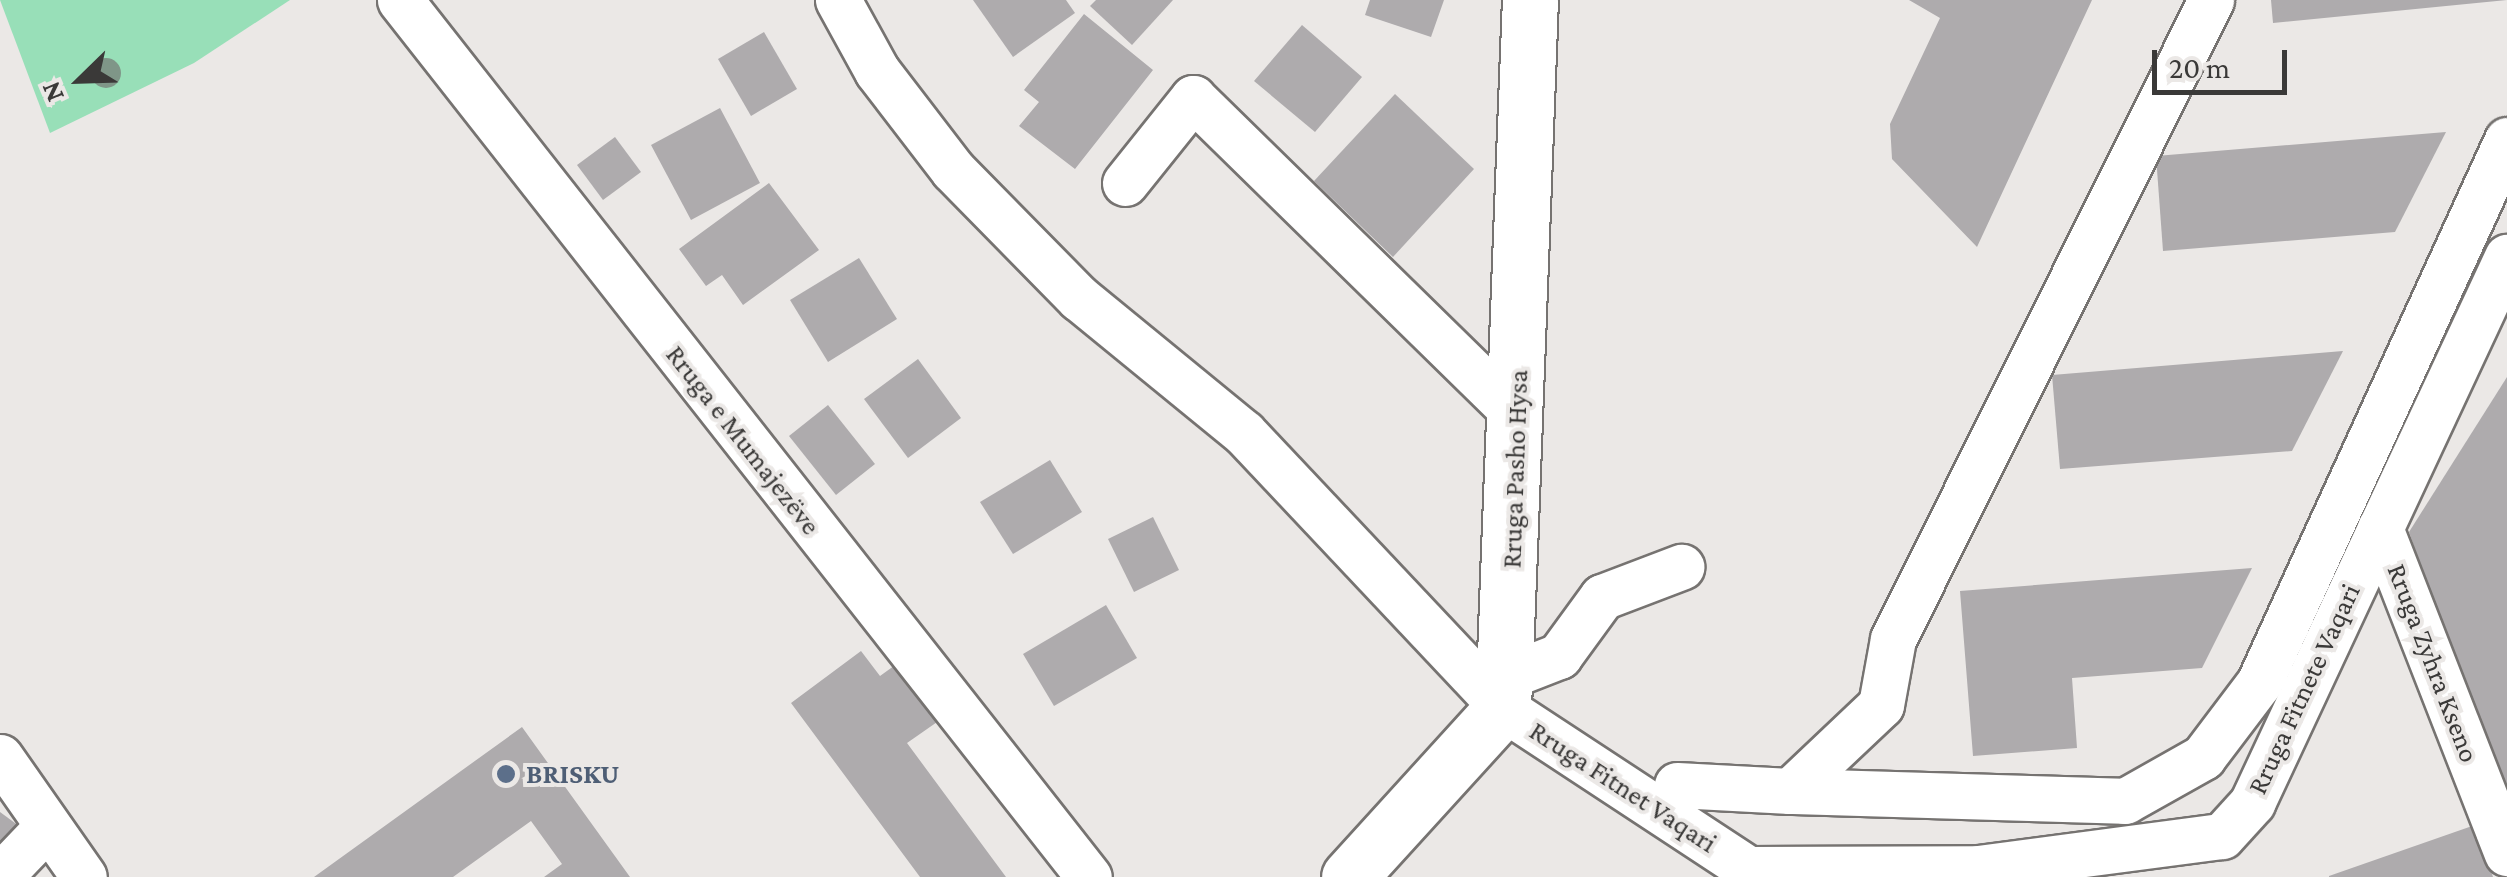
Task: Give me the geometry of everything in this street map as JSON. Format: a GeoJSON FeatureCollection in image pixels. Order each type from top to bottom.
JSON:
{"type":"FeatureCollection","features":[{"type":"Feature","properties":{"kind":"main road","name":"Rruga Pasho Hysa"},"geometry":{"type":"LineString","coordinates":[[1506,691],[1530,0]]}},
{"type":"Feature","properties":{"kind":"main road"},"geometry":{"type":"LineString","coordinates":[[1349,877],[1506,691]]}},
{"type":"Feature","properties":{"kind":"street","name":"Rruga e Mumajezëve"},"geometry":{"type":"LineString","coordinates":[[400,0],[1090,877]]}},
{"type":"Feature","properties":{"kind":"street","name":"Rruga Fitnet Vaqari"},"geometry":{"type":"LineString","coordinates":[[838,0],[876,71],[953,170],[1080,298],[1244,434],[1506,691],[1748,869],[1924,874]]}},
{"type":"Feature","properties":{"kind":"street"},"geometry":{"type":"LineString","coordinates":[[1790,791],[1881,704],[1892,639],[2210,0]]}},
{"type":"Feature","properties":{"kind":"street"},"geometry":{"type":"LineString","coordinates":[[1125,183],[1194,98],[1515,413]]}},
{"type":"Feature","properties":{"kind":"street"},"geometry":{"type":"LineString","coordinates":[[1677,785],[2125,801],[2203,757],[2259,683],[2507,140]]}},
{"type":"Feature","properties":{"kind":"street","name":"Rruga Fitnete Vaqari"},"geometry":{"type":"LineString","coordinates":[[1924,874],[2122,855],[2222,836],[2252,803],[2507,257]]}},
{"type":"Feature","properties":{"kind":"street","name":"Rruga Zyhra Kseno"},"geometry":{"type":"LineString","coordinates":[[2380,528],[2507,854]]}},
{"type":"Feature","properties":{"kind":"street"},"geometry":{"type":"LineString","coordinates":[[1506,691],[1559,656],[1602,597],[1682,567]]}},
{"type":"Feature","properties":{"kind":"street"},"geometry":{"type":"LineString","coordinates":[[0,757],[84,877]]}},
{"type":"Feature","properties":{"kind":"street"},"geometry":{"type":"LineString","coordinates":[[0,876],[47,828]]}},
{"type":"Feature","properties":{"kind":"green space"},"geometry":{"type":"Polygon","coordinates":[[[0,0],[290,0],[194,63],[50,133],[0,0]]]}},
{"type":"Feature","properties":{"kind":"building"},"geometry":{"type":"Polygon","coordinates":[[[973,0],[1066,0],[1075,13],[1013,57],[973,0]]]}},
{"type":"Feature","properties":{"kind":"building"},"geometry":{"type":"Polygon","coordinates":[[[1096,0],[1173,0],[1132,45],[1090,6],[1096,0]]]}},
{"type":"Feature","properties":{"kind":"building"},"geometry":{"type":"Polygon","coordinates":[[[1370,0],[1444,0],[1431,37],[1365,15],[1370,0]]]}},
{"type":"Feature","properties":{"kind":"building"},"geometry":{"type":"Polygon","coordinates":[[[1909,0],[2092,0],[1977,247],[1892,159],[1890,124],[1940,18],[1909,0]]]}},
{"type":"Feature","properties":{"kind":"building"},"geometry":{"type":"Polygon","coordinates":[[[2271,0],[2507,0],[2273,23],[2271,0]]]}},
{"type":"Feature","properties":{"kind":"building"},"geometry":{"type":"Polygon","coordinates":[[[1084,14],[1153,70],[1075,169],[1019,126],[1039,102],[1024,90],[1084,14]]]}},
{"type":"Feature","properties":{"kind":"building"},"geometry":{"type":"Polygon","coordinates":[[[1302,25],[1362,77],[1315,132],[1254,81],[1302,25]]]}},
{"type":"Feature","properties":{"kind":"building"},"geometry":{"type":"Polygon","coordinates":[[[764,32],[797,89],[751,116],[718,59],[764,32]]]}},
{"type":"Feature","properties":{"kind":"building"},"geometry":{"type":"Polygon","coordinates":[[[1395,94],[1474,169],[1393,257],[1314,181],[1395,94]]]}},
{"type":"Feature","properties":{"kind":"building"},"geometry":{"type":"Polygon","coordinates":[[[720,108],[760,183],[691,220],[651,145],[720,108]]]}},
{"type":"Feature","properties":{"kind":"building"},"geometry":{"type":"Polygon","coordinates":[[[2446,132],[2395,232],[2163,251],[2156,156],[2446,132]]]}},
{"type":"Feature","properties":{"kind":"building"},"geometry":{"type":"Polygon","coordinates":[[[615,137],[641,172],[603,200],[577,165],[615,137]]]}},
{"type":"Feature","properties":{"kind":"building"},"geometry":{"type":"Polygon","coordinates":[[[769,183],[819,250],[743,305],[722,275],[706,286],[679,249],[769,183]]]}},
{"type":"Feature","properties":{"kind":"building"},"geometry":{"type":"Polygon","coordinates":[[[859,258],[897,319],[828,362],[790,300],[859,258]]]}},
{"type":"Feature","properties":{"kind":"building"},"geometry":{"type":"Polygon","coordinates":[[[2343,351],[2292,451],[2060,469],[2052,375],[2343,351]]]}},
{"type":"Feature","properties":{"kind":"building"},"geometry":{"type":"Polygon","coordinates":[[[918,359],[961,418],[908,458],[864,399],[918,359]]]}},
{"type":"Feature","properties":{"kind":"building"},"geometry":{"type":"Polygon","coordinates":[[[2507,377],[2507,785],[2498,788],[2409,532],[2507,377]]]}},
{"type":"Feature","properties":{"kind":"building"},"geometry":{"type":"Polygon","coordinates":[[[828,405],[875,464],[836,495],[789,436],[828,405]]]}},
{"type":"Feature","properties":{"kind":"building"},"geometry":{"type":"Polygon","coordinates":[[[1050,460],[1082,512],[1013,554],[980,502],[1050,460]]]}},
{"type":"Feature","properties":{"kind":"building"},"geometry":{"type":"Polygon","coordinates":[[[1153,517],[1179,570],[1134,592],[1108,539],[1153,517]]]}},
{"type":"Feature","properties":{"kind":"building"},"geometry":{"type":"Polygon","coordinates":[[[2252,568],[2202,668],[2072,678],[2077,748],[1973,756],[1960,591],[2252,568]]]}},
{"type":"Feature","properties":{"kind":"building"},"geometry":{"type":"Polygon","coordinates":[[[1106,605],[1137,658],[1054,706],[1023,654],[1106,605]]]}},
{"type":"Feature","properties":{"kind":"building"},"geometry":{"type":"Polygon","coordinates":[[[861,651],[880,676],[898,663],[940,720],[907,743],[1006,877],[920,877],[791,703],[861,651]]]}},
{"type":"Feature","properties":{"kind":"building","name":"BRISKU"},"geometry":{"type":"Polygon","coordinates":[[[522,727],[630,877],[544,877],[562,864],[531,821],[453,877],[314,877],[522,727]]]}},
{"type":"Feature","properties":{"kind":"building"},"geometry":{"type":"Polygon","coordinates":[[[0,812],[19,826],[0,853],[0,812]]]}},
{"type":"Feature","properties":{"kind":"building"},"geometry":{"type":"Polygon","coordinates":[[[2475,825],[2493,877],[2329,877],[2329,876],[2475,825]]]}},
{"type":"Feature","properties":{"kind":"place","name":"BRISKU"},"geometry":{"type":"Point","coordinates":[506,774]}}]}
